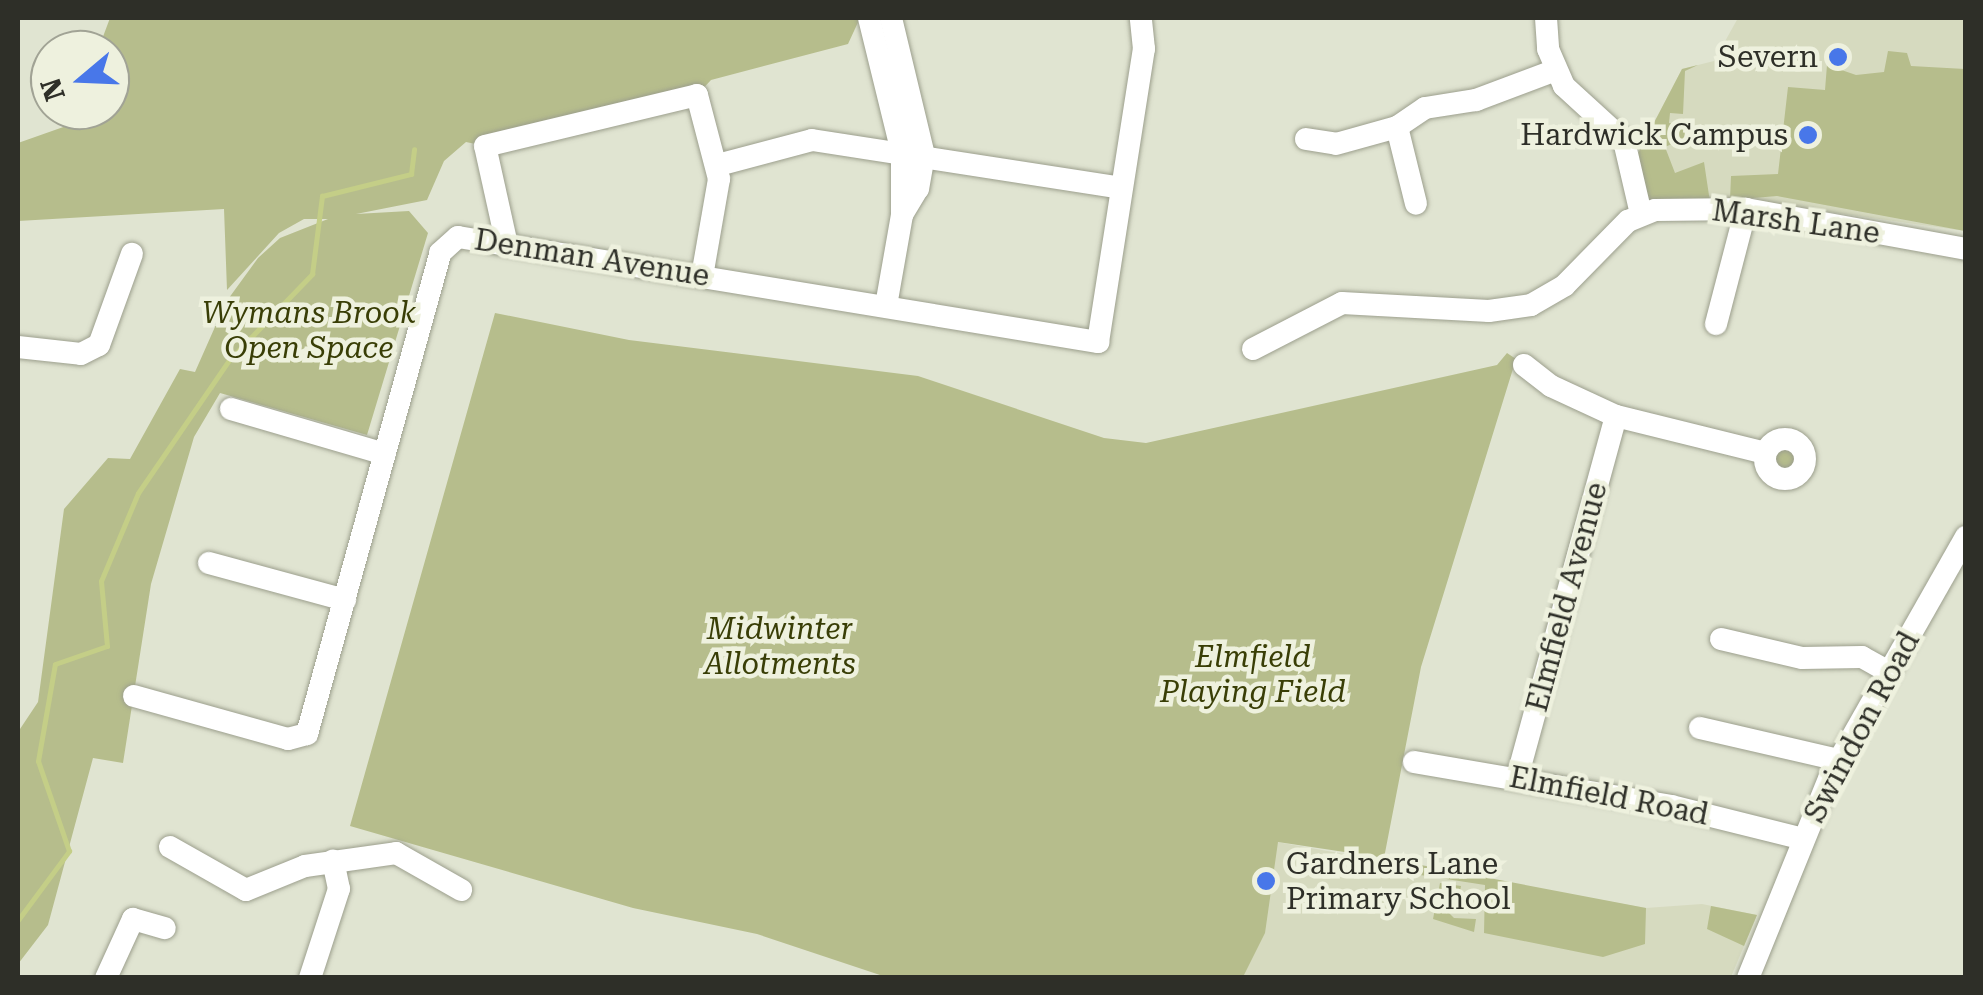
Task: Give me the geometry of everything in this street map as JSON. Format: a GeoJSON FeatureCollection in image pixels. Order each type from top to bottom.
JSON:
{"type":"FeatureCollection","features":[{"type":"Feature","properties":{"kind":"street"},"geometry":{"type":"LineString","coordinates":[[869,18],[913,154]]}},
{"type":"Feature","properties":{"kind":"street"},"geometry":{"type":"LineString","coordinates":[[886,306],[902,215],[918,188],[891,18]]}},
{"type":"Feature","properties":{"kind":"street","name":"Denman Avenue"},"geometry":{"type":"LineString","coordinates":[[134,696],[302,738],[310,730],[442,248],[465,236],[1098,342],[1144,49],[1141,18]]}},
{"type":"Feature","properties":{"kind":"street"},"geometry":{"type":"LineString","coordinates":[[1252,350],[1342,303],[1489,311],[1531,305],[1565,285],[1642,214],[1624,141],[1575,100],[1556,70],[1546,18]]}},
{"type":"Feature","properties":{"kind":"street"},"geometry":{"type":"LineString","coordinates":[[1306,139],[1336,144],[1396,126],[1424,108],[1476,100],[1556,70]]}},
{"type":"Feature","properties":{"kind":"street"},"geometry":{"type":"LineString","coordinates":[[507,244],[485,146],[697,95],[718,165],[702,276]]}},
{"type":"Feature","properties":{"kind":"street"},"geometry":{"type":"LineString","coordinates":[[1396,126],[1416,204]]}},
{"type":"Feature","properties":{"kind":"street"},"geometry":{"type":"LineString","coordinates":[[718,165],[812,140],[1121,188]]}},
{"type":"Feature","properties":{"kind":"street"},"geometry":{"type":"LineString","coordinates":[[1716,324],[1746,209]]}},
{"type":"Feature","properties":{"kind":"street","name":"Marsh Lane"},"geometry":{"type":"LineString","coordinates":[[1642,214],[1746,209],[1966,249]]}},
{"type":"Feature","properties":{"kind":"street"},"geometry":{"type":"LineString","coordinates":[[18,347],[81,354],[100,345],[132,254]]}},
{"type":"Feature","properties":{"kind":"street"},"geometry":{"type":"LineString","coordinates":[[1524,364],[1551,386],[1616,416],[1766,453]]}},
{"type":"Feature","properties":{"kind":"street"},"geometry":{"type":"LineString","coordinates":[[231,408],[386,454]]}},
{"type":"Feature","properties":{"kind":"street","name":"Elmfield Avenue"},"geometry":{"type":"LineString","coordinates":[[1517,778],[1616,416]]}},
{"type":"Feature","properties":{"kind":"street","name":"Swindon Road"},"geometry":{"type":"LineString","coordinates":[[1748,978],[1839,760],[1889,672],[1954,581],[1966,537]]}},
{"type":"Feature","properties":{"kind":"street"},"geometry":{"type":"LineString","coordinates":[[209,563],[345,600]]}},
{"type":"Feature","properties":{"kind":"street"},"geometry":{"type":"LineString","coordinates":[[1721,639],[1802,658],[1862,658],[1889,672]]}},
{"type":"Feature","properties":{"kind":"street"},"geometry":{"type":"LineString","coordinates":[[1700,728],[1839,760]]}},
{"type":"Feature","properties":{"kind":"street","name":"Elmfield Road"},"geometry":{"type":"LineString","coordinates":[[1414,762],[1671,806],[1803,839]]}},
{"type":"Feature","properties":{"kind":"street"},"geometry":{"type":"LineString","coordinates":[[170,847],[246,890],[334,861],[405,854],[461,890]]}},
{"type":"Feature","properties":{"kind":"street"},"geometry":{"type":"LineString","coordinates":[[310,978],[339,889],[334,861]]}},
{"type":"Feature","properties":{"kind":"street"},"geometry":{"type":"LineString","coordinates":[[106,978],[133,919],[165,928]]}},
{"type":"Feature","properties":{"kind":"shaded area","name":"Hardwick Campus"},"geometry":{"type":"Polygon","coordinates":[[[1738,18],[1965,18],[1965,231],[1744,200],[1652,206],[1634,161],[1682,69],[1714,61],[1738,18]]]}},
{"type":"Feature","properties":{"kind":"shaded area","name":"Gardners Lane Primary School"},"geometry":{"type":"Polygon","coordinates":[[[1277,842],[1646,908],[1702,904],[1757,915],[1731,977],[1011,978],[1277,842]]]}},
{"type":"Feature","properties":{"kind":"green space","name":"Wymans Brook Open Space"},"geometry":{"type":"Polygon","coordinates":[[[110,18],[860,18],[848,44],[711,80],[697,95],[485,146],[466,142],[444,161],[427,200],[356,214],[409,211],[428,233],[367,435],[220,393],[194,437],[151,584],[123,763],[93,758],[48,925],[18,964],[18,732],[38,702],[64,509],[108,458],[130,459],[180,369],[195,372],[226,302],[258,258],[280,238],[328,219],[304,219],[279,233],[227,290],[224,209],[18,221],[18,143],[55,130],[130,130],[130,30],[106,30],[110,18]]]}},
{"type":"Feature","properties":{"kind":"green space"},"geometry":{"type":"Polygon","coordinates":[[[1888,51],[1907,53],[1911,66],[1965,69],[1965,231],[1777,196],[1730,200],[1731,176],[1778,174],[1788,87],[1825,90],[1827,65],[1856,75],[1884,72],[1888,51]]]}},
{"type":"Feature","properties":{"kind":"green space"},"geometry":{"type":"Polygon","coordinates":[[[1698,65],[1685,71],[1683,114],[1670,113],[1669,123],[1694,127],[1703,139],[1696,142],[1692,135],[1665,147],[1675,173],[1704,162],[1710,202],[1652,206],[1634,161],[1682,69],[1698,65]]]}},
{"type":"Feature","properties":{"kind":"green space","name":"Midwinter Allotments"},"geometry":{"type":"Polygon","coordinates":[[[495,313],[629,340],[918,376],[1104,438],[1146,443],[1497,365],[1507,353],[1516,359],[1421,667],[1384,858],[1646,908],[1645,944],[1603,957],[1484,933],[1485,885],[1388,870],[1378,857],[1278,842],[1265,933],[1243,977],[886,977],[757,934],[633,908],[350,826],[495,313]]]}},
{"type":"Feature","properties":{"kind":"green space"},"geometry":{"type":"Polygon","coordinates":[[[1786,441],[1799,446],[1804,459],[1799,472],[1786,477],[1773,472],[1768,459],[1773,446],[1786,441]]]}},
{"type":"Feature","properties":{"kind":"green space"},"geometry":{"type":"Polygon","coordinates":[[[1440,883],[1461,886],[1459,897],[1448,895],[1446,910],[1454,918],[1476,919],[1474,932],[1433,919],[1440,883]]]}},
{"type":"Feature","properties":{"kind":"green space"},"geometry":{"type":"Polygon","coordinates":[[[1711,906],[1757,915],[1744,946],[1707,929],[1711,906]]]}},
{"type":"Feature","properties":{"kind":"waterway"},"geometry":{"type":"LineString","coordinates":[[18,920],[69,851],[38,761],[55,664],[107,646],[101,581],[138,493],[229,360],[312,274],[322,196],[411,174],[414,149]]}},
{"type":"Feature","properties":{"kind":"place","name":"Severn"},"geometry":{"type":"Point","coordinates":[1838,57]}},
{"type":"Feature","properties":{"kind":"place","name":"Hardwick Campus"},"geometry":{"type":"Point","coordinates":[1808,135]}},
{"type":"Feature","properties":{"kind":"place","name":"Gardners Lane Primary School"},"geometry":{"type":"Point","coordinates":[1266,881]}},
{"type":"Feature","properties":{"kind":"park label","name":"Elmfield Playing Field"},"geometry":{"type":"Point","coordinates":[1253,674]}}]}
